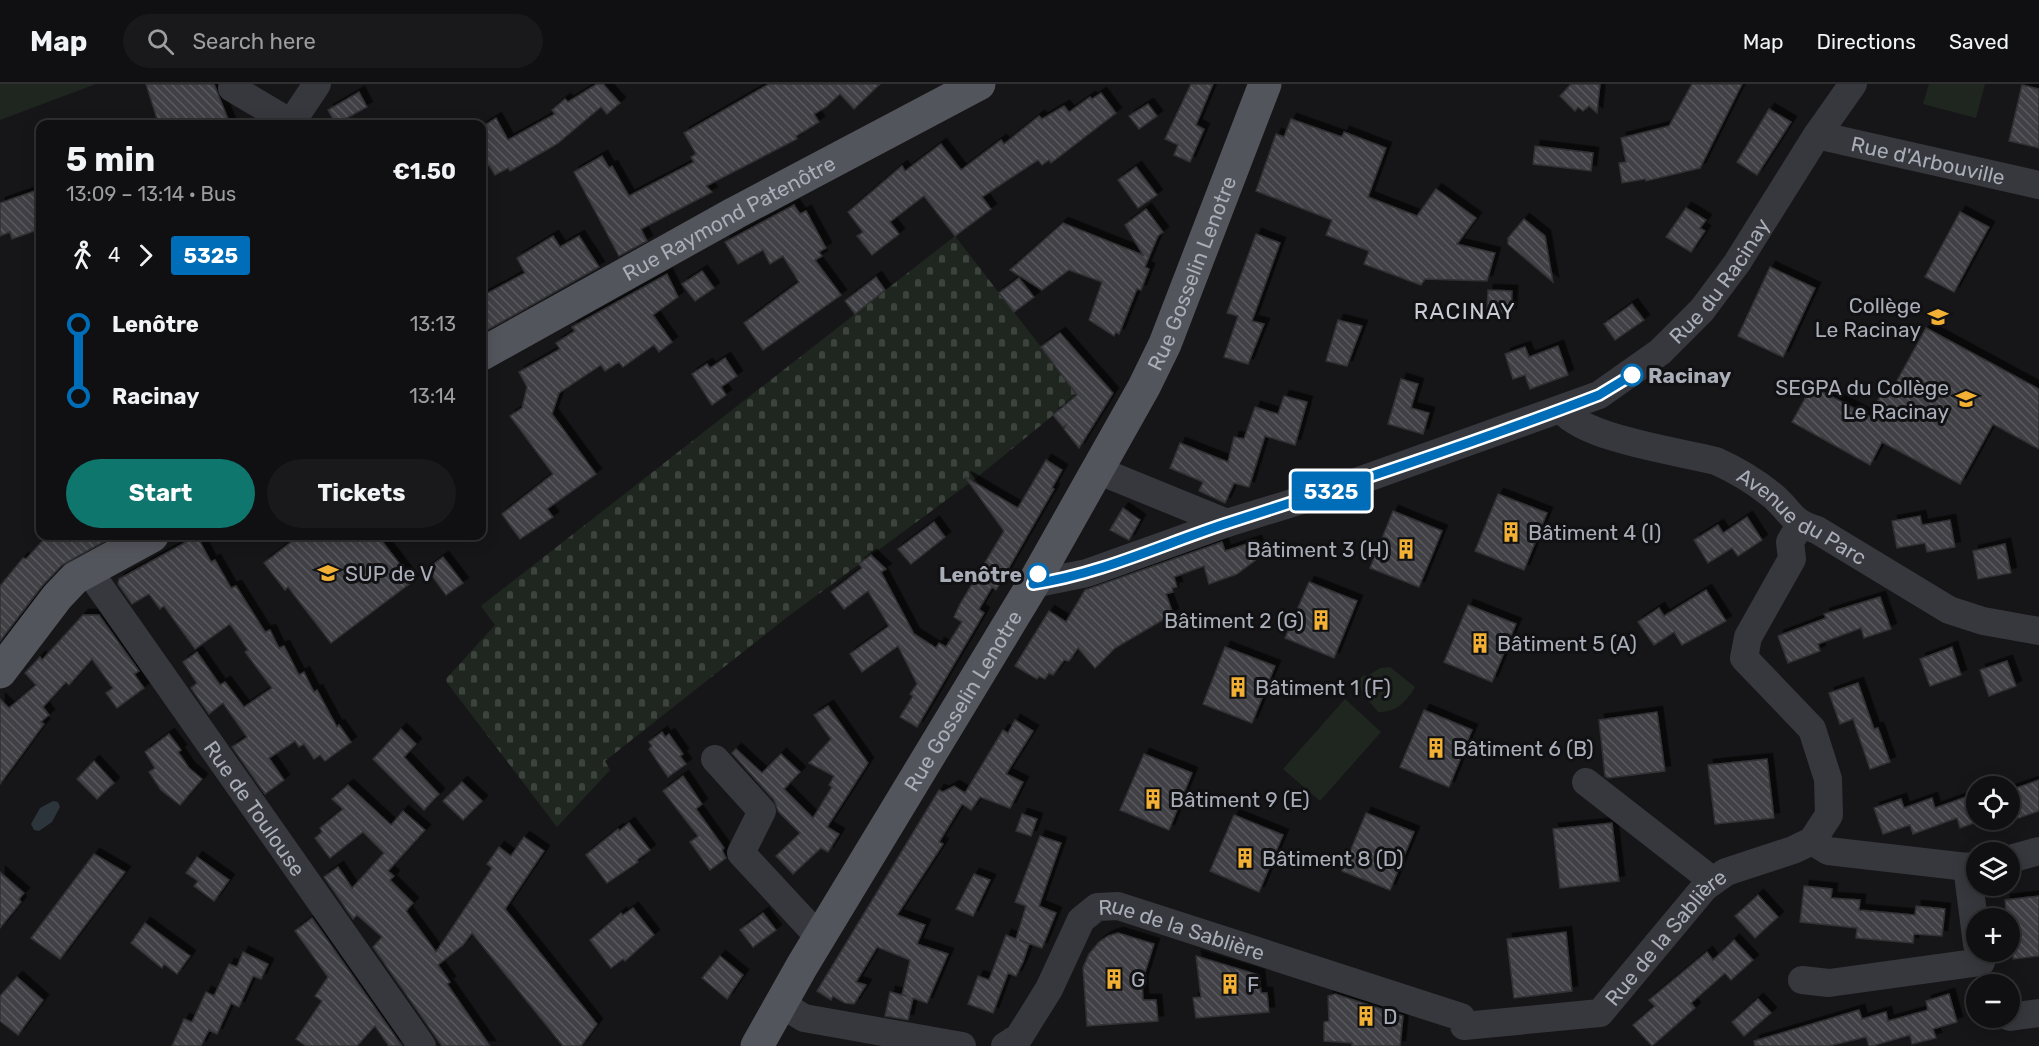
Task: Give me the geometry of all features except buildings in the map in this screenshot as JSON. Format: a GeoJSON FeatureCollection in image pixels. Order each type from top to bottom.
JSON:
{"type":"FeatureCollection","features":[{"type":"Feature","properties":{"kind":"main road","name":"Rue Raymond Patenôtre"},"geometry":{"type":"LineString","coordinates":[[486,352],[735,213],[944,91],[979,84]]}},
{"type":"Feature","properties":{"kind":"main road","name":"Rue Gosselin Lenotre"},"geometry":{"type":"LineString","coordinates":[[757,1046],[819,937],[1033,584],[1165,344],[1265,84]]}},
{"type":"Feature","properties":{"kind":"main road"},"geometry":{"type":"LineString","coordinates":[[0,672],[57,597],[75,578],[144,540]]}},
{"type":"Feature","properties":{"kind":"street"},"geometry":{"type":"LineString","coordinates":[[293,120],[317,84]]}},
{"type":"Feature","properties":{"kind":"street","name":"Rue du Racinay"},"geometry":{"type":"LineString","coordinates":[[1033,584],[1087,573],[1227,524],[1328,492],[1562,410],[1599,395],[1632,375],[1679,334],[1737,263],[1817,135],[1853,84]]}},
{"type":"Feature","properties":{"kind":"street"},"geometry":{"type":"LineString","coordinates":[[232,88],[286,120]]}},
{"type":"Feature","properties":{"kind":"street","name":"Rue d'Arbouville"},"geometry":{"type":"LineString","coordinates":[[1817,135],[2039,185]]}},
{"type":"Feature","properties":{"kind":"street","name":"Avenue du Parc"},"geometry":{"type":"LineString","coordinates":[[1562,410],[1569,418],[1588,429],[1716,461],[1734,469],[1774,497],[1800,525],[1817,530],[1949,610],[1983,621],[2039,631]]}},
{"type":"Feature","properties":{"kind":"street"},"geometry":{"type":"LineString","coordinates":[[1097,470],[1227,524]]}},
{"type":"Feature","properties":{"kind":"street"},"geometry":{"type":"LineString","coordinates":[[1800,525],[1790,542],[1792,559],[1748,637],[1744,658],[1812,729],[1821,752],[1827,779],[1829,815],[1812,841],[1828,851],[1966,865]]}},
{"type":"Feature","properties":{"kind":"street","name":"Rue de Toulouse"},"geometry":{"type":"LineString","coordinates":[[88,570],[422,1046]]}},
{"type":"Feature","properties":{"kind":"street"},"geometry":{"type":"LineString","coordinates":[[715,759],[762,811],[741,853],[819,937]]}},
{"type":"Feature","properties":{"kind":"street"},"geometry":{"type":"LineString","coordinates":[[1586,782],[1713,881]]}},
{"type":"Feature","properties":{"kind":"street","name":"Rue de la Sablière"},"geometry":{"type":"LineString","coordinates":[[1005,1046],[1019,1037],[1049,989],[1081,920],[1097,907],[1118,906],[1461,1017],[1464,1026],[1600,1013],[1700,893],[1713,881],[1726,872],[1793,850],[1812,841]]}},
{"type":"Feature","properties":{"kind":"street"},"geometry":{"type":"LineString","coordinates":[[2020,856],[2039,851]]}},
{"type":"Feature","properties":{"kind":"street"},"geometry":{"type":"LineString","coordinates":[[1802,980],[1829,983],[1968,962]]}},
{"type":"Feature","properties":{"kind":"street"},"geometry":{"type":"LineString","coordinates":[[780,1003],[804,1018],[962,1046]]}},
{"type":"Feature","properties":{"kind":"street"},"geometry":{"type":"LineString","coordinates":[[2020,1016],[2039,1013]]}},
{"type":"Feature","properties":{"kind":"green space"},"geometry":{"type":"Polygon","coordinates":[[[0,84],[96,84],[0,120],[0,84]]]}},
{"type":"Feature","properties":{"kind":"green space"},"geometry":{"type":"Polygon","coordinates":[[[1929,84],[1985,84],[1976,118],[1923,104],[1929,84]]]}},
{"type":"Feature","properties":{"kind":"green space"},"geometry":{"type":"Polygon","coordinates":[[[955,236],[1078,395],[975,479],[786,618],[605,761],[610,770],[557,827],[445,680],[495,625],[481,606],[955,236]]]}},
{"type":"Feature","properties":{"kind":"green space"},"geometry":{"type":"Polygon","coordinates":[[[1390,667],[1415,687],[1396,708],[1378,712],[1363,694],[1358,681],[1364,675],[1367,676],[1380,668],[1390,667]]]}},
{"type":"Feature","properties":{"kind":"green space"},"geometry":{"type":"Polygon","coordinates":[[[1345,699],[1381,732],[1320,801],[1283,769],[1345,699]]]}},
{"type":"Feature","properties":{"kind":"shaded area"},"geometry":{"type":"Polygon","coordinates":[[[53,801],[58,802],[60,807],[52,822],[39,831],[34,830],[31,824],[40,808],[53,801]]]}},
{"type":"Feature","properties":{"kind":"bus line","name":"5325"},"geometry":{"type":"LineString","coordinates":[[1038,574],[1033,584],[1087,573],[1562,410],[1599,395],[1632,375]]}},
{"type":"Feature","properties":{"kind":"place","name":"Collège Le Racinay"},"geometry":{"type":"Point","coordinates":[1938,317]}},
{"type":"Feature","properties":{"kind":"place","name":"Racinay"},"geometry":{"type":"Point","coordinates":[1632,375]}},
{"type":"Feature","properties":{"kind":"place","name":"SEGPA du Collège Le Racinay"},"geometry":{"type":"Point","coordinates":[1966,399]}},
{"type":"Feature","properties":{"kind":"place","name":"Bâtiment 4 (I)"},"geometry":{"type":"Point","coordinates":[1511,532]}},
{"type":"Feature","properties":{"kind":"place","name":"Bâtiment 3 (H)"},"geometry":{"type":"Point","coordinates":[1406,549]}},
{"type":"Feature","properties":{"kind":"place","name":"SUP de V"},"geometry":{"type":"Point","coordinates":[328,573]}},
{"type":"Feature","properties":{"kind":"place","name":"Lenôtre"},"geometry":{"type":"Point","coordinates":[1038,574]}},
{"type":"Feature","properties":{"kind":"place","name":"Bâtiment 2 (G)"},"geometry":{"type":"Point","coordinates":[1321,620]}},
{"type":"Feature","properties":{"kind":"place","name":"Bâtiment 5 (A)"},"geometry":{"type":"Point","coordinates":[1480,643]}},
{"type":"Feature","properties":{"kind":"place","name":"Bâtiment 1 (F)"},"geometry":{"type":"Point","coordinates":[1238,687]}},
{"type":"Feature","properties":{"kind":"place","name":"Bâtiment 6 (B)"},"geometry":{"type":"Point","coordinates":[1436,748]}},
{"type":"Feature","properties":{"kind":"place","name":"Bâtiment 9 (E)"},"geometry":{"type":"Point","coordinates":[1153,799]}},
{"type":"Feature","properties":{"kind":"place","name":"Bâtiment 8 (D)"},"geometry":{"type":"Point","coordinates":[1245,858]}},
{"type":"Feature","properties":{"kind":"place","name":"G"},"geometry":{"type":"Point","coordinates":[1114,979]}},
{"type":"Feature","properties":{"kind":"place","name":"F"},"geometry":{"type":"Point","coordinates":[1230,984]}},
{"type":"Feature","properties":{"kind":"place","name":"D"},"geometry":{"type":"Point","coordinates":[1366,1016]}},
{"type":"Feature","properties":{"kind":"district","name":"RACINAY"},"geometry":{"type":"Point","coordinates":[1465,311]}}]}
